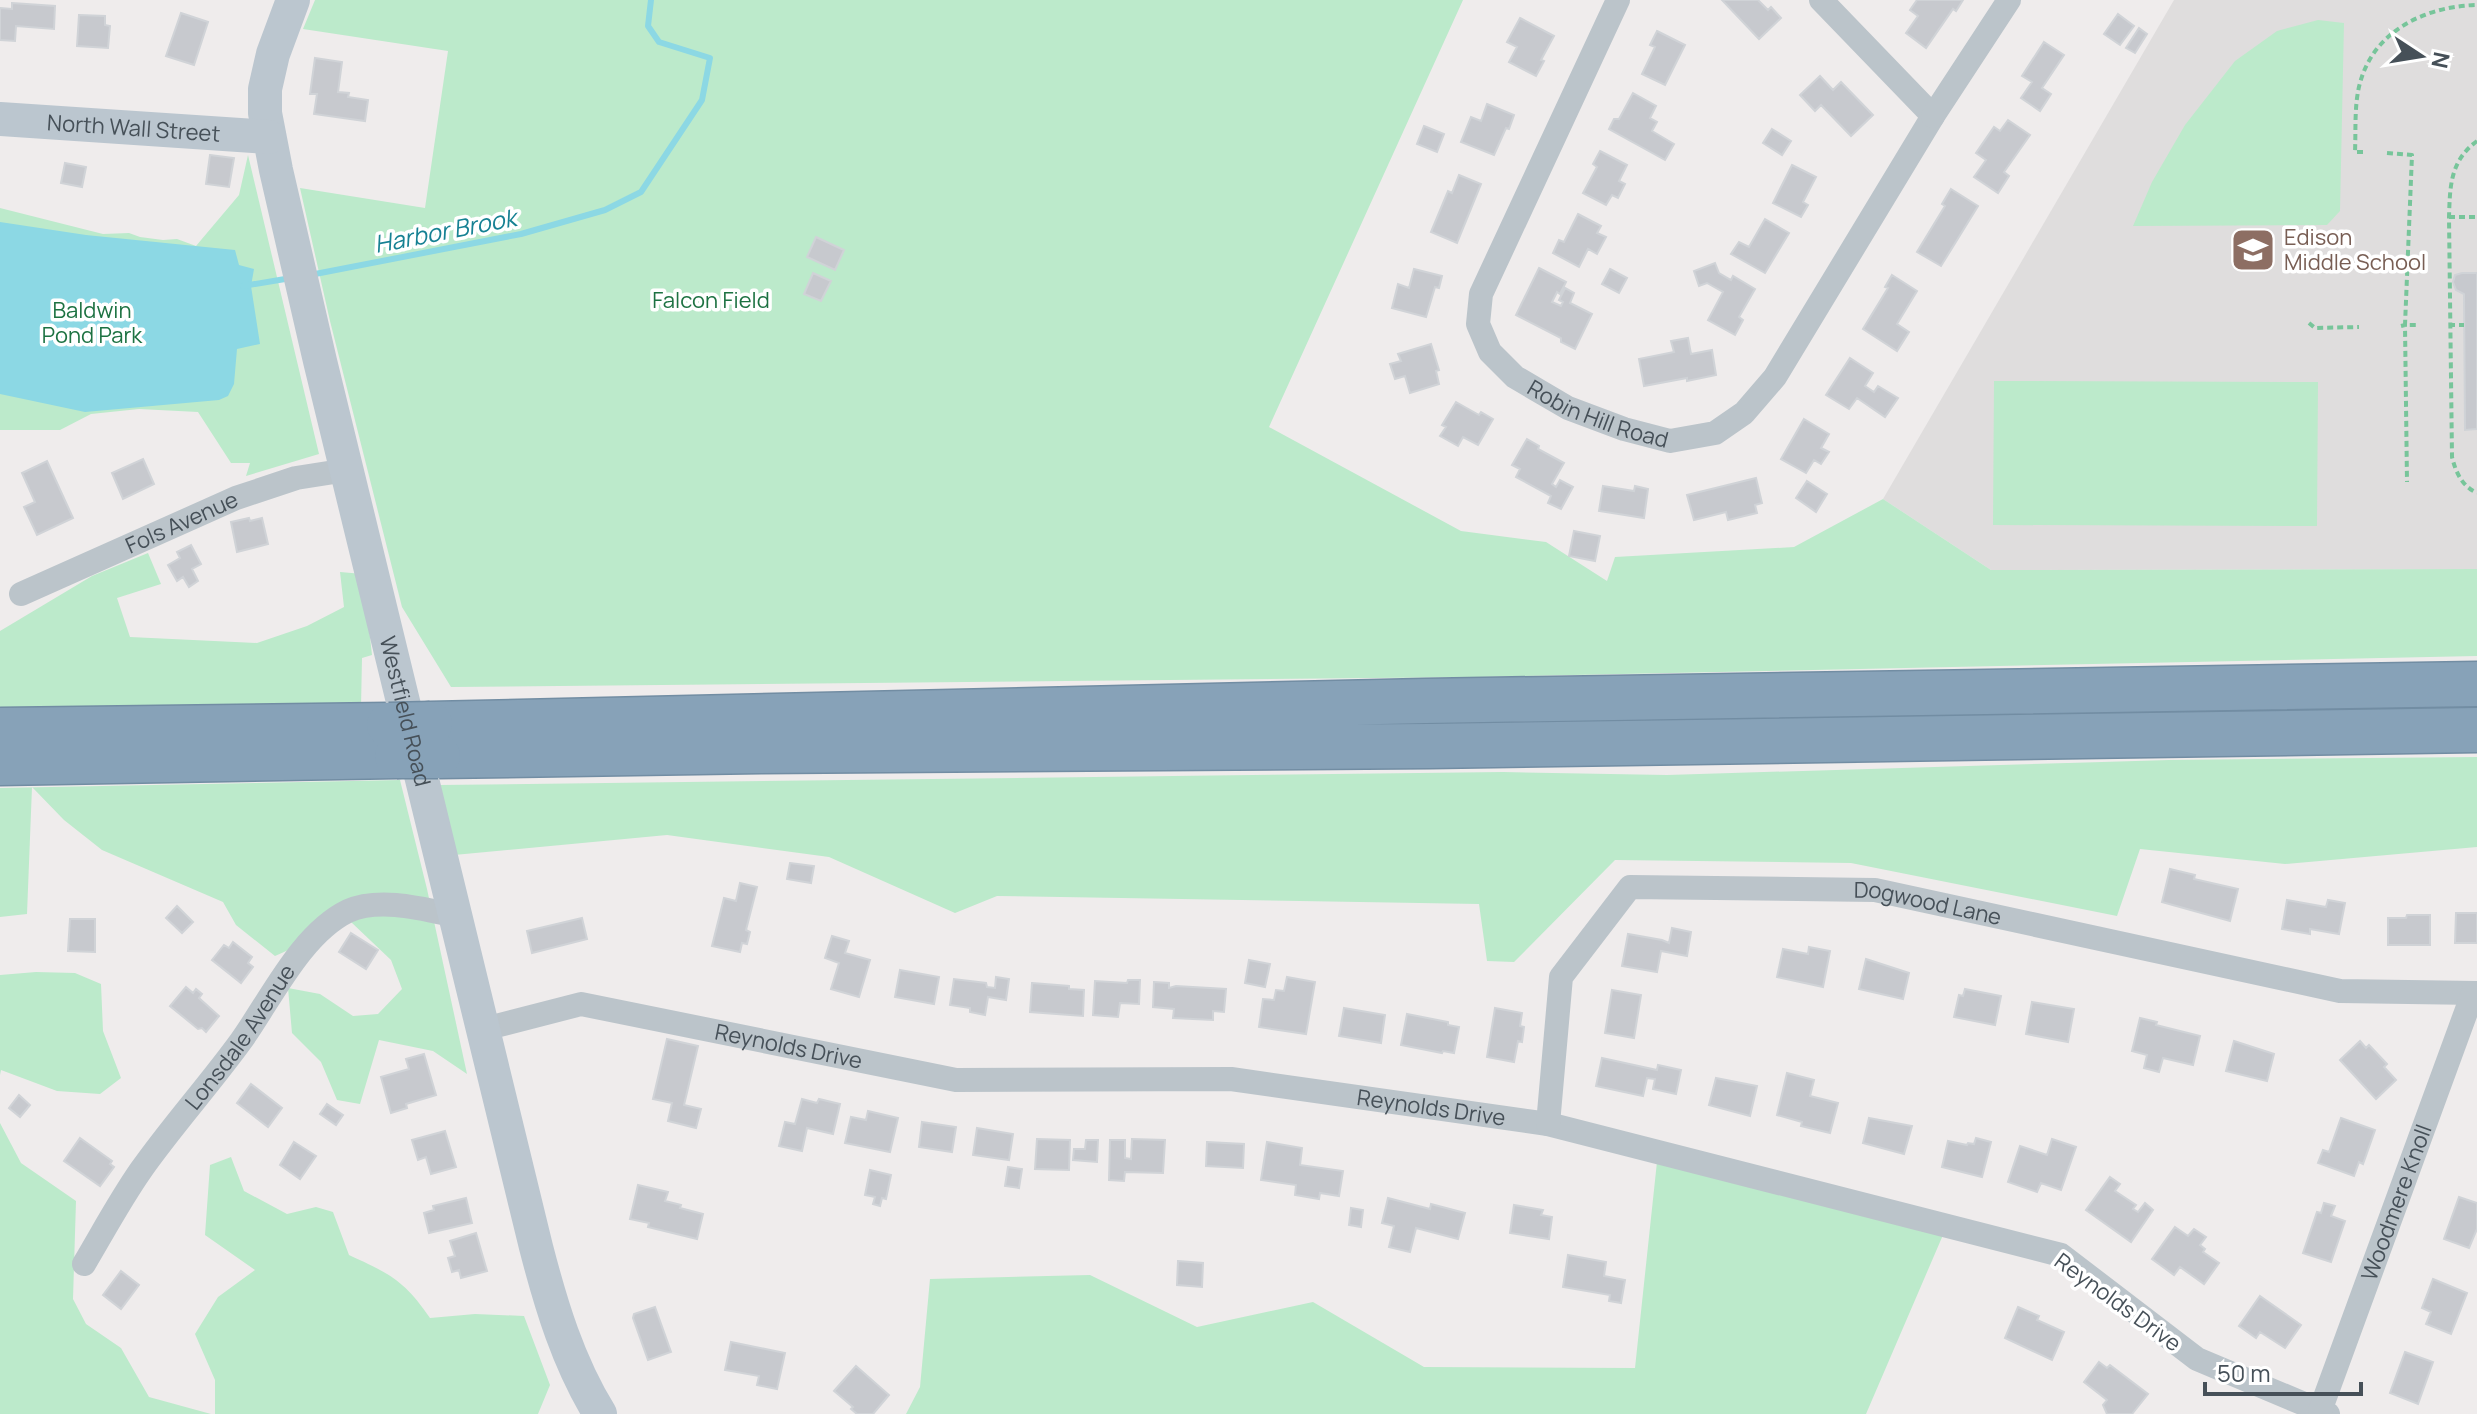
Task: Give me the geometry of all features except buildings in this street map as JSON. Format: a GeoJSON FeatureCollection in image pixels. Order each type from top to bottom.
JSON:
{"type":"FeatureCollection","features":[{"type":"Feature","properties":{"kind":"highway"},"geometry":{"type":"LineString","coordinates":[[0,763],[413,740],[1425,701],[2477,684]]}},
{"type":"Feature","properties":{"kind":"highway"},"geometry":{"type":"LineString","coordinates":[[0,730],[776,750],[1446,746],[2477,730]]}},
{"type":"Feature","properties":{"kind":"street","name":"Westfield Road"},"geometry":{"type":"LineString","coordinates":[[293,0],[273,54],[265,89],[269,137],[299,275],[526,1209],[555,1316],[578,1374],[600,1414]]}},
{"type":"Feature","properties":{"kind":"street","name":"Robin Hill Road"},"geometry":{"type":"LineString","coordinates":[[1618,0],[1481,294],[1478,324],[1490,352],[1515,377],[1568,408],[1624,429],[1670,441],[1715,433],[1744,413],[1775,377],[1933,116],[2009,0]]}},
{"type":"Feature","properties":{"kind":"street"},"geometry":{"type":"LineString","coordinates":[[1821,0],[1933,116]]}},
{"type":"Feature","properties":{"kind":"street","name":"North Wall Street"},"geometry":{"type":"LineString","coordinates":[[0,119],[269,137]]}},
{"type":"Feature","properties":{"kind":"street","name":"Fols Avenue"},"geometry":{"type":"LineString","coordinates":[[21,594],[251,492],[296,478],[347,470]]}},
{"type":"Feature","properties":{"kind":"street","name":"Dogwood Lane"},"geometry":{"type":"LineString","coordinates":[[1548,1124],[1561,977],[1630,887],[1875,890],[2340,991],[2475,993]]}},
{"type":"Feature","properties":{"kind":"street","name":"Lonsdale Avenue"},"geometry":{"type":"LineString","coordinates":[[84,1264],[141,1169],[234,1050],[319,931],[348,912],[364,906],[421,909],[456,916]]}},
{"type":"Feature","properties":{"kind":"street","name":"Woodmere Knoll"},"geometry":{"type":"LineString","coordinates":[[2324,1413],[2475,993]]}},
{"type":"Feature","properties":{"kind":"street","name":"Reynolds Drive"},"geometry":{"type":"LineString","coordinates":[[484,1029],[581,1004],[956,1080],[1231,1079],[1548,1124],[2061,1255],[2197,1359],[2324,1413]]}},
{"type":"Feature","properties":{"kind":"path"},"geometry":{"type":"LineString","coordinates":[[2363,152],[2355,152],[2359,84],[2372,54],[2412,18],[2454,6],[2477,5]]}},
{"type":"Feature","properties":{"kind":"path"},"geometry":{"type":"LineString","coordinates":[[2477,141],[2467,148],[2453,169],[2449,217],[2452,457],[2461,481],[2477,493]]}},
{"type":"Feature","properties":{"kind":"path"},"geometry":{"type":"LineString","coordinates":[[2387,153],[2412,155],[2403,326],[2407,482]]}},
{"type":"Feature","properties":{"kind":"path"},"geometry":{"type":"LineString","coordinates":[[2449,217],[2477,217]]}},
{"type":"Feature","properties":{"kind":"path"},"geometry":{"type":"LineString","coordinates":[[2309,323],[2315,328],[2359,327]]}},
{"type":"Feature","properties":{"kind":"path"},"geometry":{"type":"LineString","coordinates":[[2403,326],[2418,325]]}},
{"type":"Feature","properties":{"kind":"path"},"geometry":{"type":"LineString","coordinates":[[2449,325],[2464,325]]}},
{"type":"Feature","properties":{"kind":"shaded area","name":"Edison Middle School"},"geometry":{"type":"Polygon","coordinates":[[[2174,0],[2477,0],[2477,569],[1991,570],[1883,499],[2174,0]]]}},
{"type":"Feature","properties":{"kind":"green space","name":"Falcon Field"},"geometry":{"type":"Polygon","coordinates":[[[315,0],[1463,0],[1269,427],[1461,531],[1546,542],[1607,581],[1615,557],[1794,547],[1883,499],[1991,570],[2477,569],[2477,656],[1479,677],[451,687],[402,607],[300,188],[425,208],[448,51],[303,29],[315,0]]]}},
{"type":"Feature","properties":{"kind":"green space"},"geometry":{"type":"Polygon","coordinates":[[[2318,20],[2344,23],[2340,211],[2327,225],[2133,226],[2152,182],[2185,125],[2235,61],[2277,31],[2318,20]]]}},
{"type":"Feature","properties":{"kind":"green space","name":"Baldwin Pond Park"},"geometry":{"type":"Polygon","coordinates":[[[248,155],[319,454],[246,476],[250,463],[231,463],[198,412],[139,409],[91,414],[60,430],[0,430],[0,208],[103,234],[129,233],[163,240],[177,239],[196,246],[239,195],[248,155]]]}},
{"type":"Feature","properties":{"kind":"green space"},"geometry":{"type":"Polygon","coordinates":[[[1994,381],[2318,382],[2317,526],[1993,525],[1994,381]]]}},
{"type":"Feature","properties":{"kind":"green space"},"geometry":{"type":"Polygon","coordinates":[[[148,553],[161,584],[117,598],[130,637],[257,643],[307,626],[344,607],[340,572],[363,574],[372,655],[362,658],[361,707],[0,709],[0,631],[92,576],[148,553]]]}},
{"type":"Feature","properties":{"kind":"green space"},"geometry":{"type":"Polygon","coordinates":[[[2477,757],[2477,847],[2285,864],[2140,849],[2117,916],[1851,863],[1615,860],[1514,962],[1487,961],[1479,904],[997,896],[955,913],[829,857],[667,835],[454,855],[439,785],[1503,772],[1667,775],[2169,760],[2477,757]]]}},
{"type":"Feature","properties":{"kind":"green space"},"geometry":{"type":"Polygon","coordinates":[[[400,780],[467,1074],[433,1051],[379,1040],[360,1104],[337,1100],[321,1062],[292,1033],[288,988],[320,994],[353,1016],[378,1014],[402,989],[391,960],[351,922],[275,956],[236,925],[223,902],[102,850],[64,820],[32,787],[400,780]]]}},
{"type":"Feature","properties":{"kind":"green space"},"geometry":{"type":"Polygon","coordinates":[[[32,787],[27,914],[0,917],[0,788],[32,787]]]}},
{"type":"Feature","properties":{"kind":"green space"},"geometry":{"type":"Polygon","coordinates":[[[75,973],[101,984],[103,1031],[121,1078],[100,1094],[57,1091],[1,1070],[0,1075],[0,975],[75,973]]]}},
{"type":"Feature","properties":{"kind":"green space"},"geometry":{"type":"Polygon","coordinates":[[[0,1123],[21,1163],[76,1201],[73,1299],[86,1324],[121,1348],[149,1397],[211,1414],[0,1414],[0,1123]]]}},
{"type":"Feature","properties":{"kind":"green space"},"geometry":{"type":"Polygon","coordinates":[[[1659,1143],[1949,1221],[1866,1414],[906,1414],[920,1387],[930,1279],[1090,1275],[1197,1327],[1313,1302],[1424,1367],[1635,1368],[1659,1143]]]}},
{"type":"Feature","properties":{"kind":"green space"},"geometry":{"type":"Polygon","coordinates":[[[231,1157],[244,1191],[287,1214],[316,1207],[333,1212],[349,1255],[404,1286],[430,1318],[475,1314],[524,1316],[550,1385],[538,1414],[215,1414],[215,1380],[195,1334],[218,1297],[255,1270],[205,1235],[210,1165],[231,1157]]]}},
{"type":"Feature","properties":{"kind":"water","name":"Baldwin Pond Park"},"geometry":{"type":"Polygon","coordinates":[[[0,222],[86,235],[235,250],[239,265],[254,269],[251,286],[260,344],[237,349],[234,384],[228,396],[219,400],[85,412],[0,394],[0,222]]]}},
{"type":"Feature","properties":{"kind":"waterway","name":"Harbor Brook"},"geometry":{"type":"LineString","coordinates":[[310,275],[521,234],[605,210],[641,192],[702,100],[710,58],[659,42],[648,26],[651,0]]}},
{"type":"Feature","properties":{"kind":"waterway","name":"Harbor Brook"},"geometry":{"type":"LineString","coordinates":[[243,286],[291,278]]}},
{"type":"Feature","properties":{"kind":"place","name":"Edison Middle School"},"geometry":{"type":"Point","coordinates":[2253,250]}}]}
